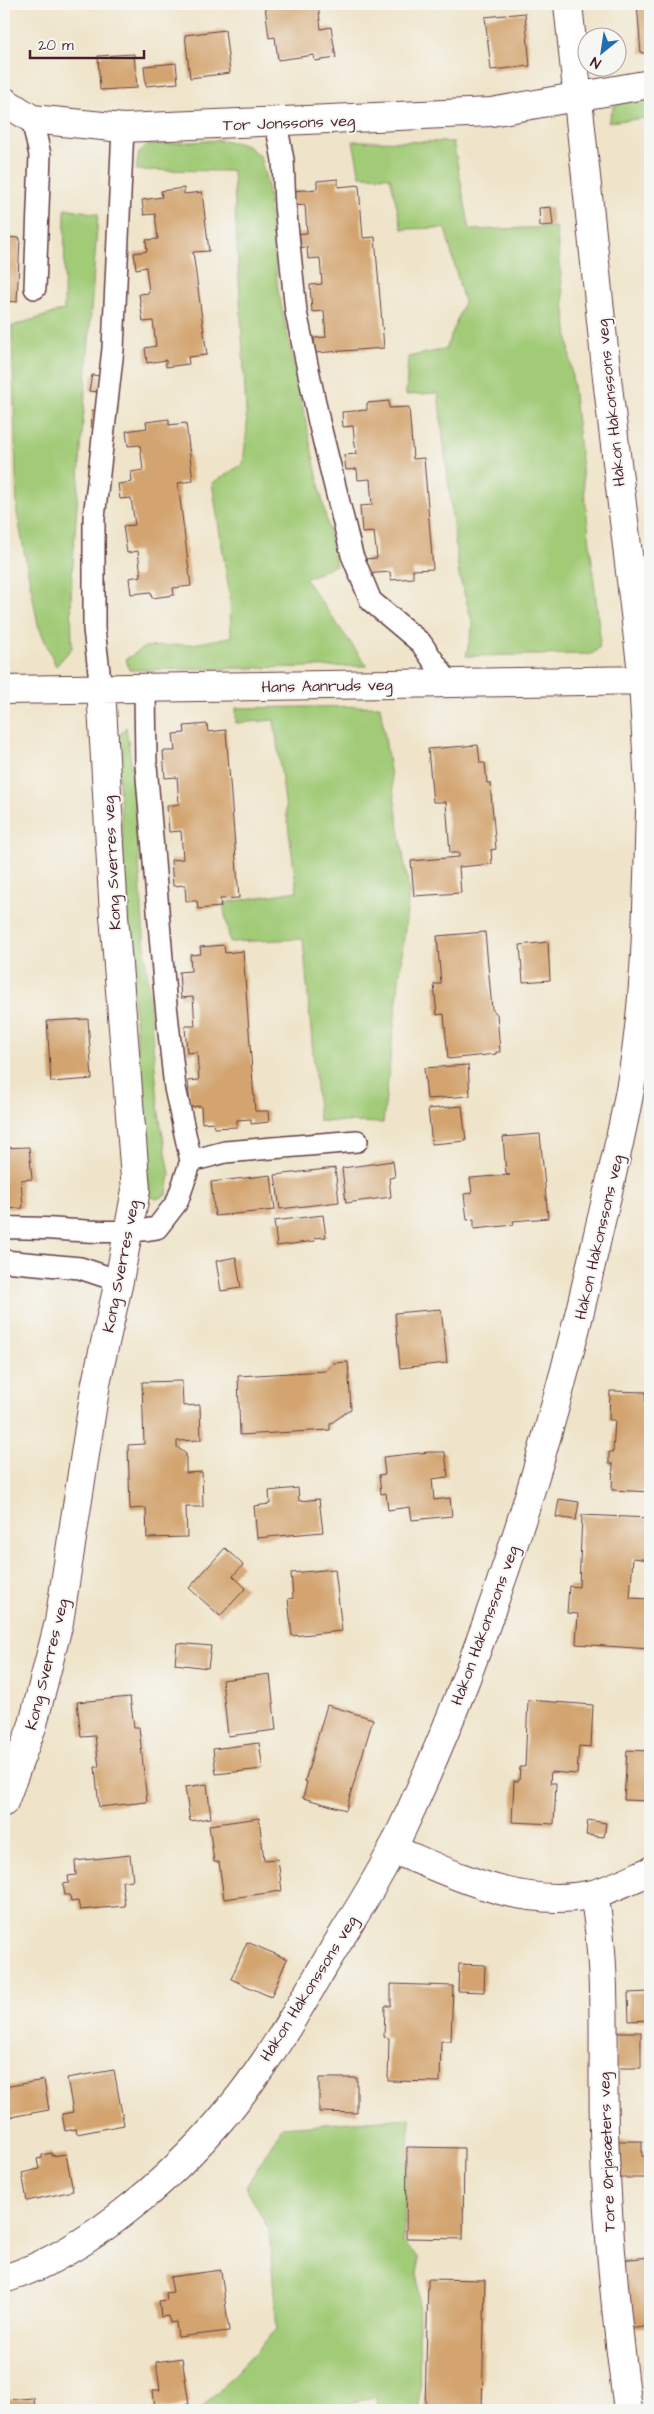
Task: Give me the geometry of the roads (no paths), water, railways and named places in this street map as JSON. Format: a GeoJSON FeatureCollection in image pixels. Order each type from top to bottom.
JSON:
{"type":"FeatureCollection","features":[{"type":"Feature","properties":{"kind":"street","name":"Håkon Håkonssons veg"},"geometry":{"type":"LineString","coordinates":[[568,4],[607,378],[646,681],[650,803]]}},
{"type":"Feature","properties":{"kind":"street","name":"Tor Jonssons veg"},"geometry":{"type":"LineString","coordinates":[[4,101],[32,119],[123,128],[276,123],[490,112],[650,84]]}},
{"type":"Feature","properties":{"kind":"street","name":"Hans Aanruds veg"},"geometry":{"type":"LineString","coordinates":[[4,690],[145,689],[448,682],[646,681]]}},
{"type":"Feature","properties":{"kind":"street","name":"Kong Sverres veg"},"geometry":{"type":"LineString","coordinates":[[4,1802],[33,1724],[60,1622],[96,1383],[120,1281],[136,1190],[114,915],[101,689]]}},
{"type":"Feature","properties":{"kind":"street","name":"Håkon Håkonssons veg"},"geometry":{"type":"LineString","coordinates":[[4,2279],[70,2249],[133,2206],[193,2148],[239,2097],[285,2032],[392,1849],[436,1752],[498,1592],[562,1388],[576,1335],[633,1074],[644,966],[650,811]]}},
{"type":"Feature","properties":{"kind":"street"},"geometry":{"type":"LineString","coordinates":[[392,1849],[454,1875],[506,1893],[545,1898],[594,1894],[650,1871]]}},
{"type":"Feature","properties":{"kind":"street","name":"Tore Ørjasæters veg"},"geometry":{"type":"LineString","coordinates":[[594,1894],[602,1944],[604,2123],[608,2214],[614,2290],[628,2410]]}},
{"type":"Feature","properties":{"kind":"lane"},"geometry":{"type":"LineString","coordinates":[[32,119],[40,154],[35,288]]}},
{"type":"Feature","properties":{"kind":"lane"},"geometry":{"type":"LineString","coordinates":[[276,123],[283,160],[285,205],[296,312],[319,422],[352,555],[371,601],[421,643],[448,682]]}},
{"type":"Feature","properties":{"kind":"lane"},"geometry":{"type":"LineString","coordinates":[[101,689],[94,629],[94,518],[113,349],[123,128]]}},
{"type":"Feature","properties":{"kind":"lane"},"geometry":{"type":"LineString","coordinates":[[4,1228],[35,1226],[129,1232],[157,1228],[177,1202],[191,1161],[175,1088],[165,995],[146,765],[145,689]]}},
{"type":"Feature","properties":{"kind":"lane"},"geometry":{"type":"LineString","coordinates":[[191,1161],[225,1152],[357,1141]]}},
{"type":"Feature","properties":{"kind":"lane"},"geometry":{"type":"LineString","coordinates":[[4,1262],[80,1268],[120,1281]]}}]}
